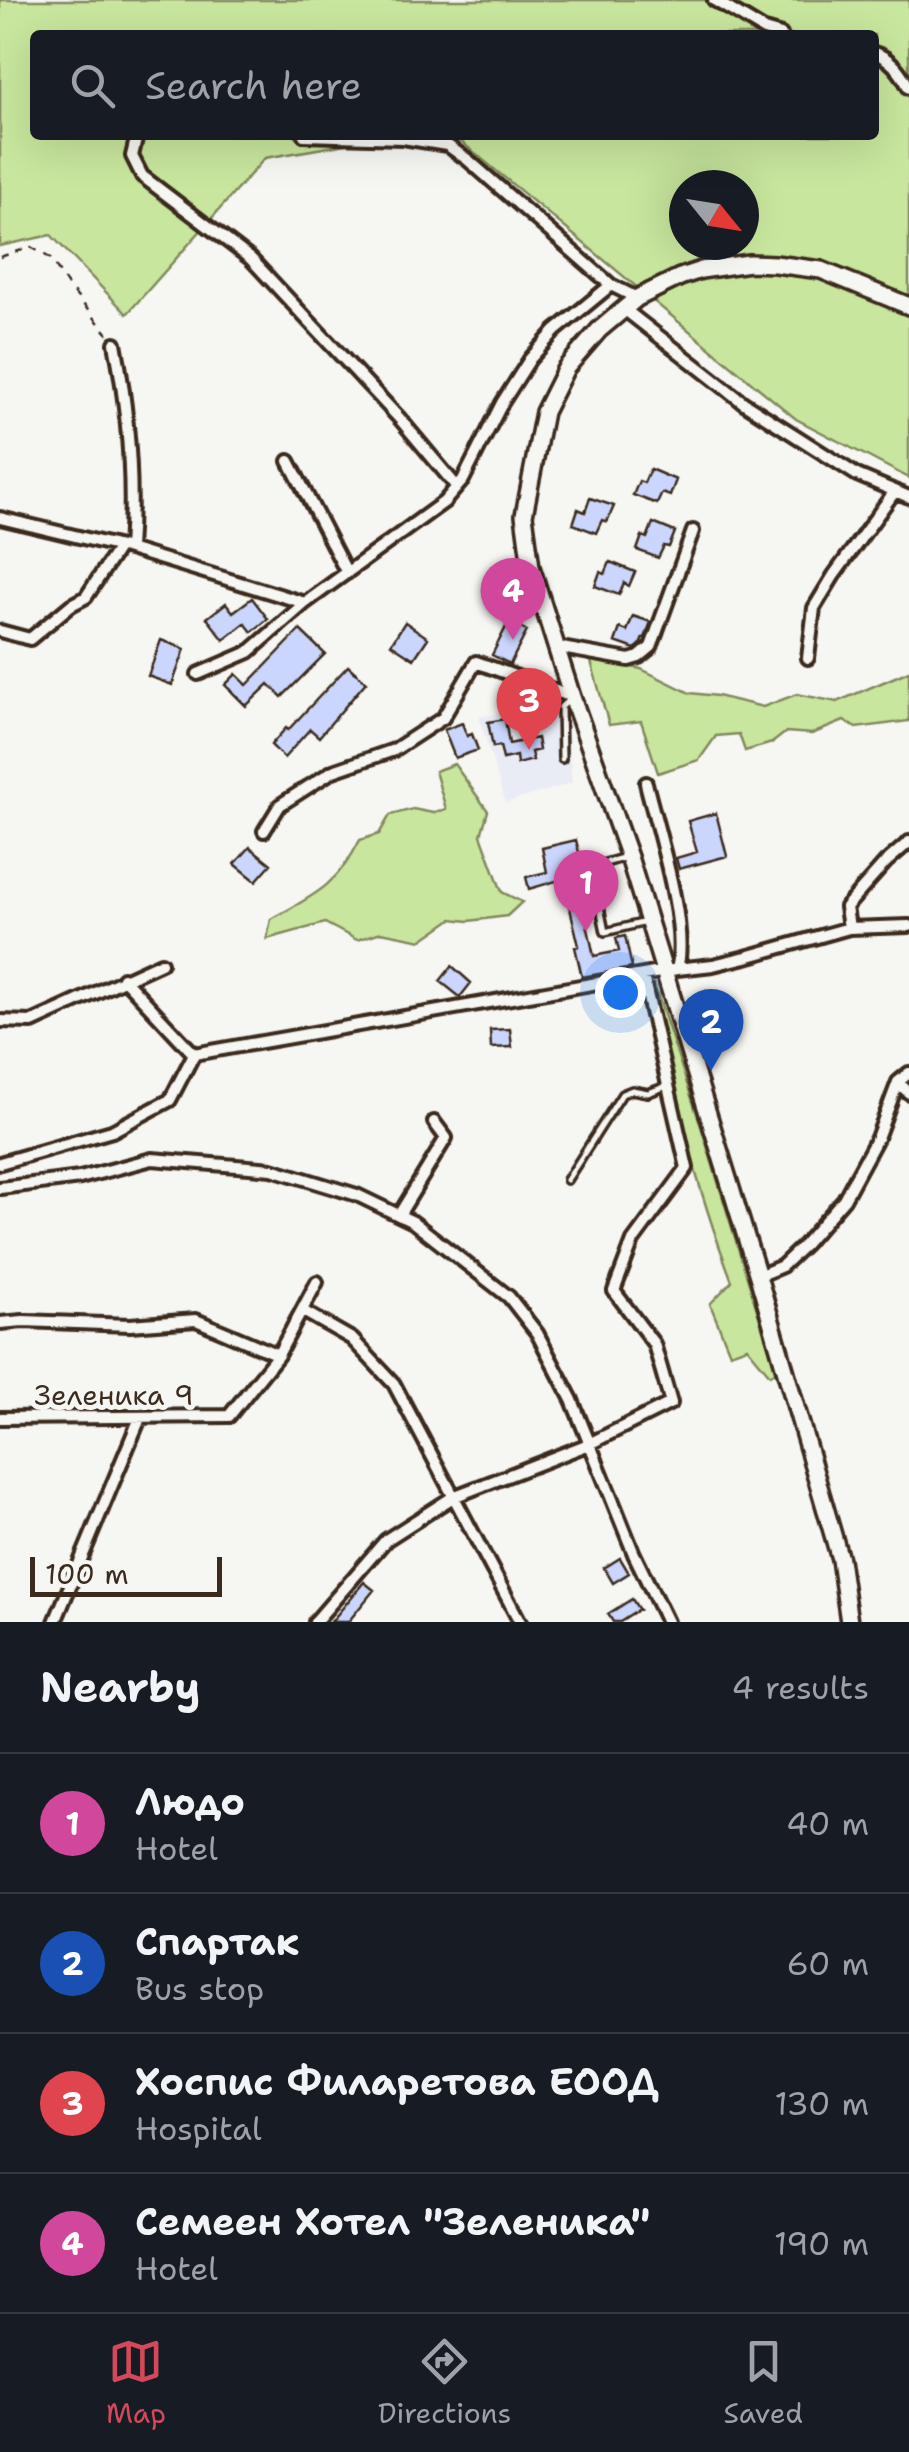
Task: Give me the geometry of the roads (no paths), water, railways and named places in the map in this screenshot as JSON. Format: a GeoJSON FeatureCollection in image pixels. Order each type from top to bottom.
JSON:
{"type":"FeatureCollection","features":[{"type":"Feature","properties":{"kind":"main road"},"geometry":{"type":"LineString","coordinates":[[849,1622],[840,1558],[671,970],[649,922],[572,698],[531,568],[524,515],[544,412],[566,368],[599,330],[631,304],[680,277],[748,263],[775,264],[821,270],[909,306]]}},
{"type":"Feature","properties":{"kind":"street"},"geometry":{"type":"LineString","coordinates":[[721,2],[764,30]]}},
{"type":"Feature","properties":{"kind":"street"},"geometry":{"type":"LineString","coordinates":[[879,54],[900,70],[909,88]]}},
{"type":"Feature","properties":{"kind":"street"},"geometry":{"type":"LineString","coordinates":[[136,140],[132,156],[142,176],[251,259],[400,420],[456,487]]}},
{"type":"Feature","properties":{"kind":"street"},"geometry":{"type":"LineString","coordinates":[[416,140],[447,145],[468,160],[744,403],[857,475],[909,497]]}},
{"type":"Feature","properties":{"kind":"street"},"geometry":{"type":"LineString","coordinates":[[198,674],[248,652],[305,603],[444,502],[463,480],[502,403],[530,360],[555,331],[611,285]]}},
{"type":"Feature","properties":{"kind":"street"},"geometry":{"type":"LineString","coordinates":[[0,630],[30,640],[86,596],[124,548],[132,504],[124,391],[115,343]]}},
{"type":"Feature","properties":{"kind":"street"},"geometry":{"type":"LineString","coordinates":[[289,461],[347,573]]}},
{"type":"Feature","properties":{"kind":"street"},"geometry":{"type":"LineString","coordinates":[[808,658],[814,608],[894,491]]}},
{"type":"Feature","properties":{"kind":"street"},"geometry":{"type":"LineString","coordinates":[[0,518],[124,548],[305,603]]}},
{"type":"Feature","properties":{"kind":"street"},"geometry":{"type":"LineString","coordinates":[[556,647],[628,660],[639,657],[651,646],[693,531]]}},
{"type":"Feature","properties":{"kind":"street"},"geometry":{"type":"LineString","coordinates":[[264,831],[280,805],[333,771],[394,750],[443,718],[476,662],[572,698]]}},
{"type":"Feature","properties":{"kind":"street"},"geometry":{"type":"LineString","coordinates":[[646,783],[673,892],[681,955],[671,970]]}},
{"type":"Feature","properties":{"kind":"street"},"geometry":{"type":"LineString","coordinates":[[849,928],[846,907],[909,842]]}},
{"type":"Feature","properties":{"kind":"street"},"geometry":{"type":"LineString","coordinates":[[194,1054],[712,965],[849,928],[909,926]]}},
{"type":"Feature","properties":{"kind":"street"},"geometry":{"type":"LineString","coordinates":[[0,1022],[32,1022],[161,963]]}},
{"type":"Feature","properties":{"kind":"street"},"geometry":{"type":"LineString","coordinates":[[314,1622],[386,1540],[453,1497],[589,1444],[671,1403],[654,1344],[614,1291],[633,1241],[687,1168],[643,976]]}},
{"type":"Feature","properties":{"kind":"street"},"geometry":{"type":"LineString","coordinates":[[123,978],[194,1054]]}},
{"type":"Feature","properties":{"kind":"street"},"geometry":{"type":"LineString","coordinates":[[0,1163],[112,1131],[170,1100],[194,1054]]}},
{"type":"Feature","properties":{"kind":"street"},"geometry":{"type":"LineString","coordinates":[[758,1276],[782,1266],[844,1199],[877,1138],[898,1082],[909,1073]]}},
{"type":"Feature","properties":{"kind":"street"},"geometry":{"type":"LineString","coordinates":[[898,1082],[909,1093]]}},
{"type":"Feature","properties":{"kind":"street"},"geometry":{"type":"LineString","coordinates":[[399,1215],[446,1138],[434,1122]]}},
{"type":"Feature","properties":{"kind":"street"},"geometry":{"type":"LineString","coordinates":[[0,1188],[80,1178],[152,1159],[272,1170],[357,1195],[414,1222],[509,1297],[537,1333],[572,1400],[634,1554],[667,1622]]}},
{"type":"Feature","properties":{"kind":"street"},"geometry":{"type":"LineString","coordinates":[[0,1323],[130,1326],[196,1320],[278,1356],[317,1282]]}},
{"type":"Feature","properties":{"kind":"street"},"geometry":{"type":"LineString","coordinates":[[303,1311],[352,1340],[394,1384],[520,1622]]}},
{"type":"Feature","properties":{"kind":"street","name":"Зеленика 9"},"geometry":{"type":"LineString","coordinates":[[0,1418],[228,1416],[278,1356]]}},
{"type":"Feature","properties":{"kind":"street"},"geometry":{"type":"LineString","coordinates":[[55,1622],[140,1418]]}},
{"type":"Feature","properties":{"kind":"lane"},"geometry":{"type":"LineString","coordinates":[[562,759],[561,707],[572,698]]}},
{"type":"Feature","properties":{"kind":"lane"},"geometry":{"type":"LineString","coordinates":[[588,868],[629,856]]}},
{"type":"Feature","properties":{"kind":"lane"},"geometry":{"type":"LineString","coordinates":[[599,902],[605,932],[649,922]]}},
{"type":"Feature","properties":{"kind":"lane"},"geometry":{"type":"LineString","coordinates":[[567,1180],[622,1094],[632,1090],[648,1093],[667,1086]]}},
{"type":"Feature","properties":{"kind":"place","name":"Семеен Хотел \"Зеленика\""},"geometry":{"type":"Point","coordinates":[513,640]}},
{"type":"Feature","properties":{"kind":"place","name":"Хоспис Филаретова ЕООД"},"geometry":{"type":"Point","coordinates":[529,750]}},
{"type":"Feature","properties":{"kind":"place","name":"Людо"},"geometry":{"type":"Point","coordinates":[586,932]}},
{"type":"Feature","properties":{"kind":"place","name":"Спартак"},"geometry":{"type":"Point","coordinates":[711,1071]}}]}
